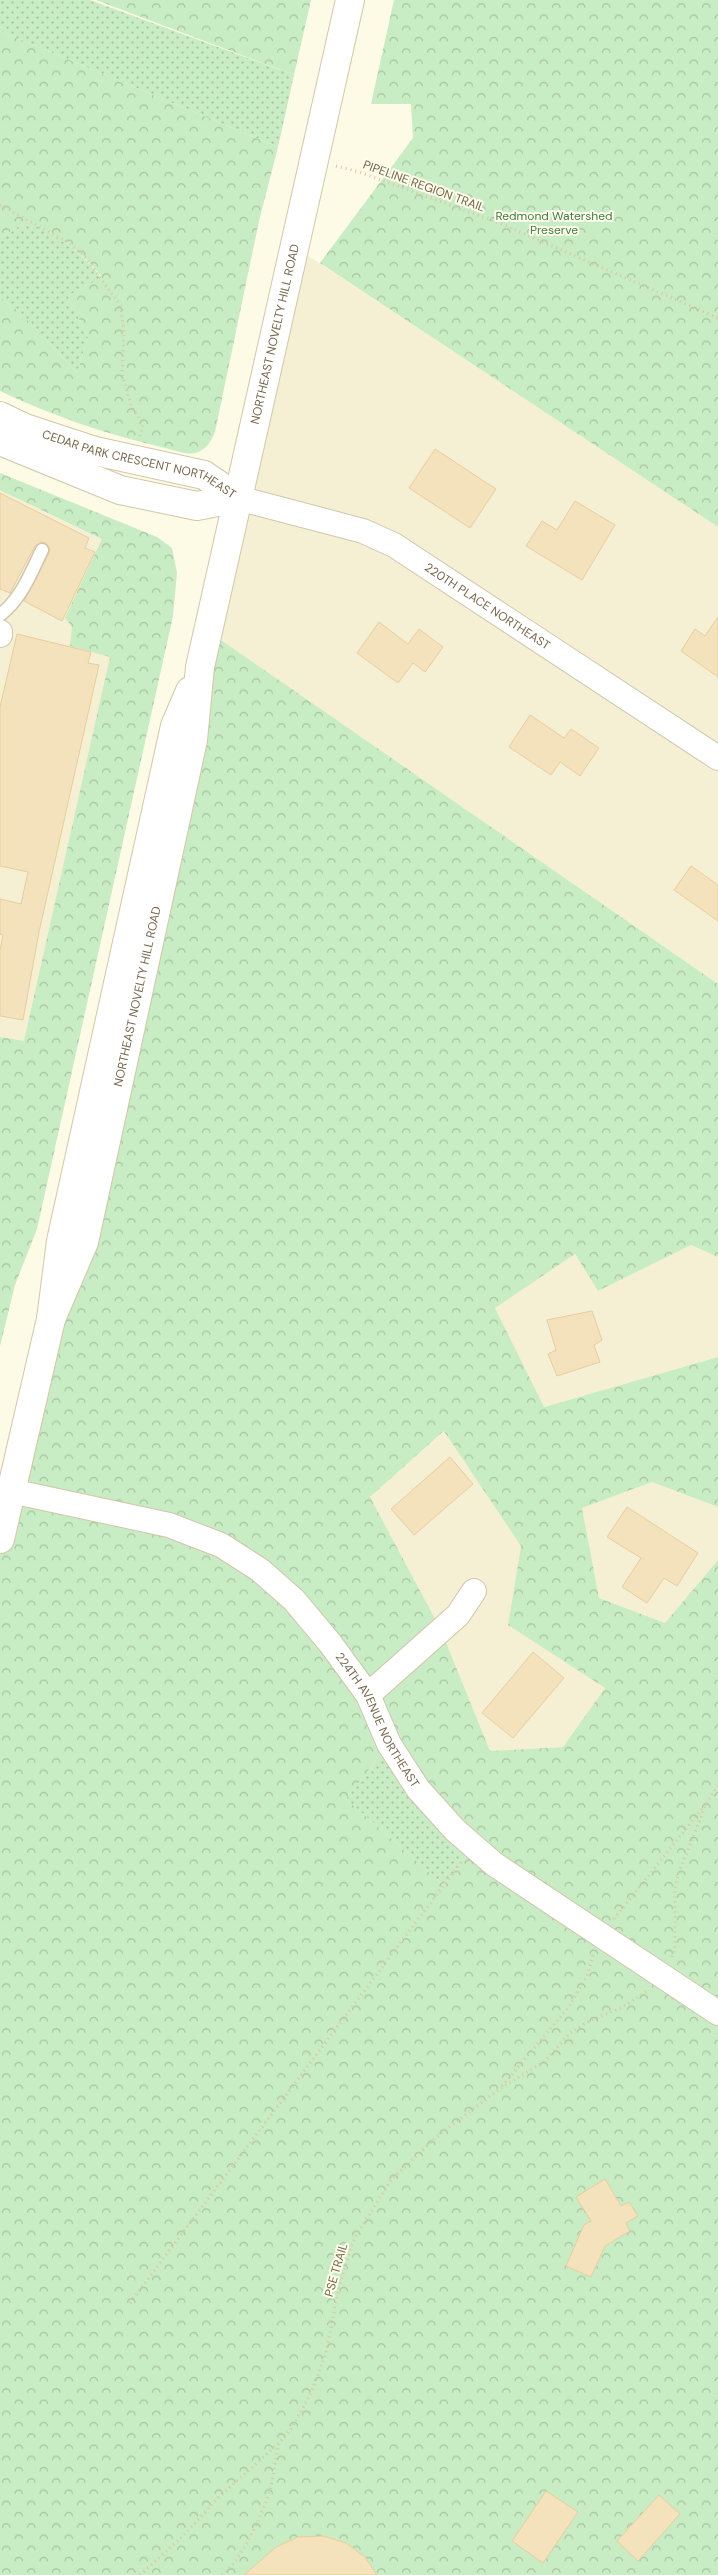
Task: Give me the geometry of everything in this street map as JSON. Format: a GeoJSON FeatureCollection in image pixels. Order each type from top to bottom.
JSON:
{"type":"FeatureCollection","features":[{"type":"Feature","properties":{"kind":"main road","name":"NORTHEAST NOVELTY HILL ROAD"},"geometry":{"type":"LineString","coordinates":[[0,1539],[5,1490],[51,1319],[61,1242],[175,726],[200,667],[350,0]]}},
{"type":"Feature","properties":{"kind":"main road","name":"CEDAR PARK CRESCENT NORTHEAST"},"geometry":{"type":"LineString","coordinates":[[0,416],[25,428],[95,451],[204,476],[238,498]]}},
{"type":"Feature","properties":{"kind":"main road","name":"CEDAR PARK CRESCENT NORTHEAST"},"geometry":{"type":"LineString","coordinates":[[0,441],[120,490],[196,506],[238,498]]}},
{"type":"Feature","properties":{"kind":"street","name":"220TH PLACE NORTHEAST"},"geometry":{"type":"LineString","coordinates":[[238,498],[363,531],[394,545],[718,758]]}},
{"type":"Feature","properties":{"kind":"street","name":"224TH AVENUE NORTHEAST"},"geometry":{"type":"LineString","coordinates":[[5,1490],[169,1525],[221,1546],[260,1570],[294,1600],[368,1695],[389,1744],[418,1789],[455,1830],[494,1864],[718,2013]]}},
{"type":"Feature","properties":{"kind":"street"},"geometry":{"type":"LineString","coordinates":[[368,1695],[458,1615],[474,1591]]}},
{"type":"Feature","properties":{"kind":"lane"},"geometry":{"type":"LineString","coordinates":[[0,615],[9,608],[20,592],[42,550]]}},
{"type":"Feature","properties":{"kind":"path","name":"PIPELINE REGION TRAIL"},"geometry":{"type":"LineString","coordinates":[[314,161],[359,172],[496,222],[718,318]]}},
{"type":"Feature","properties":{"kind":"path"},"geometry":{"type":"LineString","coordinates":[[0,205],[69,243],[86,258],[120,305],[124,330],[122,372],[131,406],[143,425],[139,442]]}},
{"type":"Feature","properties":{"kind":"path"},"geometry":{"type":"LineString","coordinates":[[707,1802],[718,1785]]}},
{"type":"Feature","properties":{"kind":"path"},"geometry":{"type":"LineString","coordinates":[[130,2303],[474,1846]]}},
{"type":"Feature","properties":{"kind":"path","name":"PSE TRAIL"},"geometry":{"type":"LineString","coordinates":[[140,2575],[184,2535],[218,2498],[279,2443],[291,2429],[310,2393],[326,2353],[339,2287],[354,2239],[391,2180],[435,2138],[498,2090]]}},
{"type":"Feature","properties":{"kind":"path","name":"PSE TRAIL"},"geometry":{"type":"LineString","coordinates":[[222,2575],[236,2560],[264,2505],[271,2488],[279,2443]]}},
{"type":"Feature","properties":{"kind":"shaded area"},"geometry":{"type":"Polygon","coordinates":[[[295,247],[718,527],[718,984],[208,631],[295,247]]]}},
{"type":"Feature","properties":{"kind":"shaded area"},"geometry":{"type":"Polygon","coordinates":[[[0,474],[139,552],[35,1054],[0,1043],[0,474]]]}},
{"type":"Feature","properties":{"kind":"shaded area"},"geometry":{"type":"Polygon","coordinates":[[[691,1245],[718,1257],[718,1357],[543,1407],[495,1308],[575,1254],[598,1291],[691,1245]]]}},
{"type":"Feature","properties":{"kind":"shaded area"},"geometry":{"type":"Polygon","coordinates":[[[445,1431],[521,1546],[508,1625],[605,1688],[563,1747],[490,1751],[441,1630],[370,1497],[445,1431]]]}},
{"type":"Feature","properties":{"kind":"shaded area"},"geometry":{"type":"Polygon","coordinates":[[[652,1482],[718,1507],[718,1560],[665,1623],[599,1598],[582,1508],[652,1482]]]}},
{"type":"Feature","properties":{"kind":"green space"},"geometry":{"type":"Polygon","coordinates":[[[0,0],[90,0],[294,75],[278,147],[0,31],[0,0]]]}},
{"type":"Feature","properties":{"kind":"green space"},"geometry":{"type":"Polygon","coordinates":[[[96,0],[311,0],[294,75],[96,0]]]}},
{"type":"Feature","properties":{"kind":"green space","name":"Redmond Watershed Preserve"},"geometry":{"type":"Polygon","coordinates":[[[394,0],[718,0],[718,527],[320,263],[413,138],[411,104],[371,104],[394,0]]]}},
{"type":"Feature","properties":{"kind":"green space"},"geometry":{"type":"Polygon","coordinates":[[[0,31],[278,147],[259,221],[215,432],[208,445],[199,452],[182,453],[99,430],[58,416],[0,391],[0,297],[22,314],[77,373],[88,337],[68,296],[102,277],[85,258],[68,244],[27,221],[0,238],[0,31]]]}},
{"type":"Feature","properties":{"kind":"green space"},"geometry":{"type":"Polygon","coordinates":[[[27,221],[50,233],[76,251],[102,278],[68,296],[88,337],[77,373],[22,314],[0,297],[0,238],[27,221]]]}},
{"type":"Feature","properties":{"kind":"green space"},"geometry":{"type":"Polygon","coordinates":[[[0,473],[157,537],[172,548],[177,573],[173,616],[37,1229],[15,1285],[0,1346],[0,1037],[24,1041],[110,657],[70,646],[72,627],[65,618],[102,539],[0,490],[0,473]]]}},
{"type":"Feature","properties":{"kind":"green space"},"geometry":{"type":"Polygon","coordinates":[[[208,631],[718,984],[718,1257],[691,1245],[598,1291],[575,1254],[495,1308],[544,1407],[718,1357],[718,1507],[652,1482],[582,1508],[599,1598],[665,1623],[718,1560],[718,2575],[0,2575],[0,1539],[208,631]],[[444,1431],[370,1497],[441,1630],[490,1751],[563,1747],[605,1688],[508,1625],[521,1546],[444,1431]],[[389,1744],[346,1799],[444,1885],[474,1846],[389,1744]]]}},
{"type":"Feature","properties":{"kind":"green space"},"geometry":{"type":"Polygon","coordinates":[[[389,1744],[474,1846],[444,1885],[346,1799],[389,1744]]]}},
{"type":"Feature","properties":{"kind":"building"},"geometry":{"type":"Polygon","coordinates":[[[435,449],[496,489],[470,528],[409,488],[435,449]]]}},
{"type":"Feature","properties":{"kind":"building"},"geometry":{"type":"Polygon","coordinates":[[[0,493],[89,538],[85,548],[95,552],[62,621],[24,601],[49,553],[50,549],[46,543],[41,542],[35,546],[10,593],[0,589],[0,493]]]}},
{"type":"Feature","properties":{"kind":"building"},"geometry":{"type":"Polygon","coordinates":[[[575,501],[615,525],[582,580],[526,546],[542,521],[557,530],[575,501]]]}},
{"type":"Feature","properties":{"kind":"building"},"geometry":{"type":"Polygon","coordinates":[[[718,617],[718,677],[681,651],[695,629],[705,636],[718,617]]]}},
{"type":"Feature","properties":{"kind":"building"},"geometry":{"type":"Polygon","coordinates":[[[379,622],[408,644],[419,629],[443,647],[425,672],[413,663],[398,683],[357,653],[379,622]]]}},
{"type":"Feature","properties":{"kind":"building"},"geometry":{"type":"Polygon","coordinates":[[[17,634],[91,652],[88,663],[99,665],[39,932],[23,1020],[0,1016],[0,950],[3,935],[0,934],[0,899],[21,904],[28,872],[0,866],[0,707],[17,634]]]}},
{"type":"Feature","properties":{"kind":"building"},"geometry":{"type":"Polygon","coordinates":[[[530,715],[564,738],[571,729],[599,748],[580,776],[560,762],[551,775],[509,747],[530,715]]]}},
{"type":"Feature","properties":{"kind":"building"},"geometry":{"type":"Polygon","coordinates":[[[691,866],[718,885],[718,921],[674,890],[691,866]]]}},
{"type":"Feature","properties":{"kind":"building"},"geometry":{"type":"Polygon","coordinates":[[[592,1311],[602,1340],[594,1345],[600,1362],[557,1376],[548,1354],[556,1350],[547,1320],[592,1311]]]}},
{"type":"Feature","properties":{"kind":"building"},"geometry":{"type":"Polygon","coordinates":[[[450,1457],[473,1484],[414,1535],[391,1509],[450,1457]]]}},
{"type":"Feature","properties":{"kind":"building"},"geometry":{"type":"Polygon","coordinates":[[[627,1507],[698,1553],[677,1586],[664,1578],[647,1603],[622,1587],[641,1558],[607,1537],[627,1507]]]}},
{"type":"Feature","properties":{"kind":"building"},"geometry":{"type":"Polygon","coordinates":[[[533,1652],[564,1678],[513,1738],[482,1713],[533,1652]]]}},
{"type":"Feature","properties":{"kind":"building"},"geometry":{"type":"Polygon","coordinates":[[[605,2179],[621,2206],[629,2202],[638,2216],[626,2223],[630,2231],[605,2246],[591,2277],[566,2266],[584,2225],[591,2221],[576,2197],[605,2179]]]}},
{"type":"Feature","properties":{"kind":"building"},"geometry":{"type":"Polygon","coordinates":[[[546,2491],[578,2512],[543,2563],[512,2541],[546,2491]]]}},
{"type":"Feature","properties":{"kind":"building"},"geometry":{"type":"Polygon","coordinates":[[[659,2495],[680,2514],[638,2561],[617,2541],[659,2495]]]}},
{"type":"Feature","properties":{"kind":"building"},"geometry":{"type":"Polygon","coordinates":[[[323,2536],[346,2543],[365,2557],[377,2575],[244,2575],[276,2547],[298,2537],[323,2536]]]}}]}
